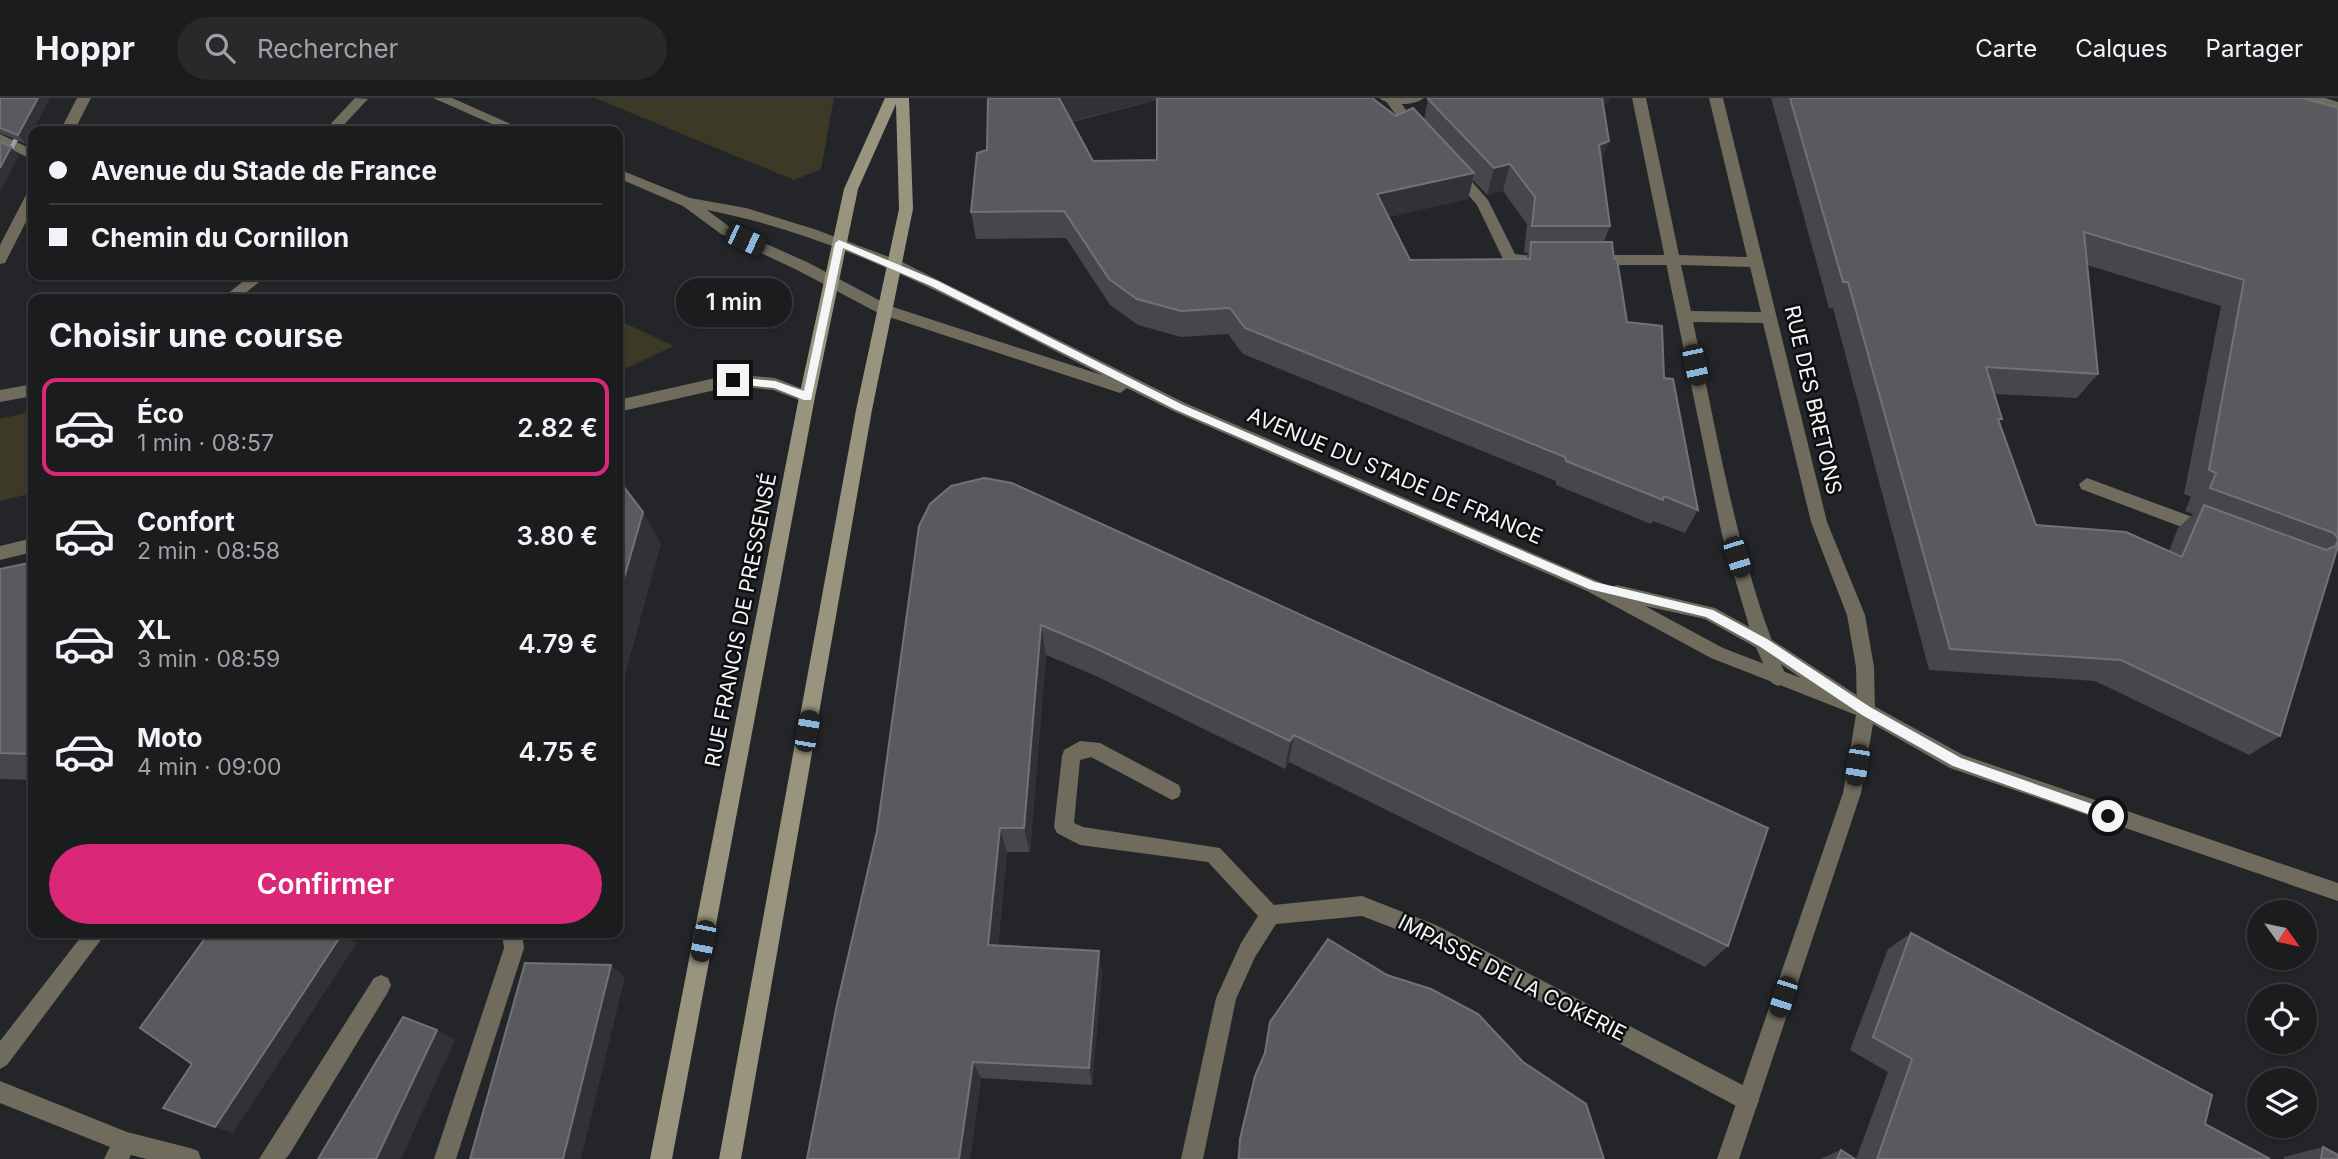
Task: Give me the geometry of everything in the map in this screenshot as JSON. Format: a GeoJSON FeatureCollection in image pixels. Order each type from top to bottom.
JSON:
{"type":"FeatureCollection","features":[{"type":"Feature","properties":{"kind":"main road","name":"RUE FRANCIS DE PRESSENSÉ"},"geometry":{"type":"LineString","coordinates":[[662,1159],[807,397],[839,243],[851,189],[892,98]]}},
{"type":"Feature","properties":{"kind":"main road"},"geometry":{"type":"LineString","coordinates":[[730,1159],[864,410],[906,209],[902,98]]}},
{"type":"Feature","properties":{"kind":"street"},"geometry":{"type":"LineString","coordinates":[[70,126],[84,98]]}},
{"type":"Feature","properties":{"kind":"street"},"geometry":{"type":"LineString","coordinates":[[440,98],[507,126]]}},
{"type":"Feature","properties":{"kind":"street"},"geometry":{"type":"LineString","coordinates":[[1389,99],[1418,98]]}},
{"type":"Feature","properties":{"kind":"street"},"geometry":{"type":"LineString","coordinates":[[1639,98],[1730,535],[1763,643],[1778,678]]}},
{"type":"Feature","properties":{"kind":"street","name":"RUE DES BRETONS"},"geometry":{"type":"LineString","coordinates":[[1716,98],[1819,522],[1856,615],[1865,667],[1866,711],[1852,793],[1728,1159]]}},
{"type":"Feature","properties":{"kind":"street"},"geometry":{"type":"LineString","coordinates":[[2310,98],[2338,106]]}},
{"type":"Feature","properties":{"kind":"street"},"geometry":{"type":"LineString","coordinates":[[336,126],[362,99]]}},
{"type":"Feature","properties":{"kind":"street"},"geometry":{"type":"LineString","coordinates":[[1389,99],[1423,139]]}},
{"type":"Feature","properties":{"kind":"street"},"geometry":{"type":"LineString","coordinates":[[0,138],[28,153]]}},
{"type":"Feature","properties":{"kind":"street"},"geometry":{"type":"LineString","coordinates":[[1445,161],[1483,203],[1509,257],[1522,261],[1550,260]]}},
{"type":"Feature","properties":{"kind":"street","name":"AVENUE DU STADE DE FRANCE"},"geometry":{"type":"LineString","coordinates":[[623,175],[687,202],[746,214],[839,243],[895,265],[1179,407],[1593,586],[1717,653],[1866,711]]}},
{"type":"Feature","properties":{"kind":"street","name":"AVENUE DU STADE DE FRANCE"},"geometry":{"type":"LineString","coordinates":[[687,202],[726,231],[885,310],[1179,407]]}},
{"type":"Feature","properties":{"kind":"street"},"geometry":{"type":"LineString","coordinates":[[0,259],[28,205]]}},
{"type":"Feature","properties":{"kind":"street"},"geometry":{"type":"LineString","coordinates":[[1578,260],[1756,262]]}},
{"type":"Feature","properties":{"kind":"street"},"geometry":{"type":"LineString","coordinates":[[235,294],[254,280]]}},
{"type":"Feature","properties":{"kind":"street"},"geometry":{"type":"LineString","coordinates":[[1685,316],[1769,318]]}},
{"type":"Feature","properties":{"kind":"street"},"geometry":{"type":"LineString","coordinates":[[623,405],[733,380],[775,384],[807,397]]}},
{"type":"Feature","properties":{"kind":"street"},"geometry":{"type":"LineString","coordinates":[[0,396],[28,391]]}},
{"type":"Feature","properties":{"kind":"street"},"geometry":{"type":"LineString","coordinates":[[2087,484],[2224,536]]}},
{"type":"Feature","properties":{"kind":"street"},"geometry":{"type":"LineString","coordinates":[[0,553],[28,546]]}},
{"type":"Feature","properties":{"kind":"street","name":"AVENUE DU STADE DE FRANCE"},"geometry":{"type":"LineString","coordinates":[[1593,586],[1709,613],[1763,643],[1866,711],[1957,762],[2338,892]]}},
{"type":"Feature","properties":{"kind":"street"},"geometry":{"type":"LineString","coordinates":[[1172,791],[1093,749],[1080,749],[1071,756],[1064,827],[1080,836],[1213,854],[1270,915],[1248,950],[1226,998],[1192,1159]]}},
{"type":"Feature","properties":{"kind":"street","name":"IMPASSE DE LA COKERIE"},"geometry":{"type":"LineString","coordinates":[[1270,915],[1362,906],[1436,935],[1748,1100]]}},
{"type":"Feature","properties":{"kind":"street"},"geometry":{"type":"LineString","coordinates":[[0,1058],[92,938]]}},
{"type":"Feature","properties":{"kind":"street"},"geometry":{"type":"LineString","coordinates":[[445,1159],[514,948],[513,938]]}},
{"type":"Feature","properties":{"kind":"street"},"geometry":{"type":"LineString","coordinates":[[270,1159],[281,1147],[382,985]]}},
{"type":"Feature","properties":{"kind":"street"},"geometry":{"type":"LineString","coordinates":[[0,1092],[121,1151],[190,1159]]}},
{"type":"Feature","properties":{"kind":"shaded area"},"geometry":{"type":"Polygon","coordinates":[[[595,98],[834,98],[821,169],[794,180],[595,98]]]}},
{"type":"Feature","properties":{"kind":"shaded area"},"geometry":{"type":"Polygon","coordinates":[[[623,322],[674,346],[623,370],[623,322]]]}},
{"type":"Feature","properties":{"kind":"shaded area"},"geometry":{"type":"Polygon","coordinates":[[[28,412],[28,494],[0,501],[0,419],[28,412]]]}},
{"type":"Feature","properties":{"kind":"building"},"geometry":{"type":"Polygon","coordinates":[[[0,98],[38,98],[18,135],[0,128],[0,98]]]}},
{"type":"Feature","properties":{"kind":"building"},"geometry":{"type":"Polygon","coordinates":[[[988,98],[1059,98],[1093,161],[1157,160],[1157,98],[1372,98],[1396,116],[1413,108],[1474,173],[1377,194],[1410,260],[1530,259],[1531,242],[1612,242],[1627,322],[1662,326],[1664,378],[1673,379],[1698,510],[1664,496],[1663,500],[1613,480],[1566,461],[1565,457],[1245,328],[1230,308],[1181,311],[1137,299],[1109,279],[1064,211],[971,212],[977,153],[987,150],[988,98]]]}},
{"type":"Feature","properties":{"kind":"building"},"geometry":{"type":"Polygon","coordinates":[[[1602,98],[1609,141],[1599,145],[1610,226],[1532,226],[1535,197],[1510,164],[1494,168],[1428,99],[1602,98]]]}},
{"type":"Feature","properties":{"kind":"building"},"geometry":{"type":"Polygon","coordinates":[[[1790,98],[2303,98],[2338,108],[2338,539],[2338,546],[2280,736],[2121,660],[1950,649],[1848,282],[1843,282],[1790,98]],[[2084,232],[2098,374],[1986,367],[2002,419],[1998,419],[2036,525],[2126,532],[2182,557],[2204,505],[2326,550],[2336,546],[2338,539],[2334,533],[2210,488],[2216,473],[2209,470],[2244,280],[2084,232]]]}},
{"type":"Feature","properties":{"kind":"building"},"geometry":{"type":"Polygon","coordinates":[[[0,142],[11,147],[0,168],[0,142]]]}},
{"type":"Feature","properties":{"kind":"building"},"geometry":{"type":"Polygon","coordinates":[[[984,478],[1012,483],[1768,828],[1728,946],[1294,735],[1290,741],[1041,625],[1024,828],[1000,828],[988,945],[1099,951],[1089,1068],[973,1062],[959,1159],[807,1159],[836,1009],[877,831],[919,526],[930,504],[951,486],[984,478]]]}},
{"type":"Feature","properties":{"kind":"building"},"geometry":{"type":"Polygon","coordinates":[[[623,486],[643,512],[623,582],[623,486]]]}},
{"type":"Feature","properties":{"kind":"building"},"geometry":{"type":"Polygon","coordinates":[[[28,563],[28,754],[0,753],[0,569],[28,563]]]}},
{"type":"Feature","properties":{"kind":"building"},"geometry":{"type":"Polygon","coordinates":[[[1911,933],[2212,1095],[2205,1124],[2270,1159],[1877,1159],[1912,1059],[1873,1037],[1911,933]]]}},
{"type":"Feature","properties":{"kind":"building"},"geometry":{"type":"Polygon","coordinates":[[[205,938],[339,938],[215,1127],[163,1108],[192,1064],[140,1028],[205,938]]]}},
{"type":"Feature","properties":{"kind":"building"},"geometry":{"type":"Polygon","coordinates":[[[1328,939],[1387,975],[1431,989],[1478,1014],[1523,1062],[1586,1104],[1604,1159],[1239,1159],[1240,1139],[1255,1076],[1265,1053],[1270,1022],[1328,939]]]}},
{"type":"Feature","properties":{"kind":"building"},"geometry":{"type":"Polygon","coordinates":[[[525,963],[611,965],[563,1159],[470,1159],[525,963]]]}},
{"type":"Feature","properties":{"kind":"building"},"geometry":{"type":"Polygon","coordinates":[[[403,1017],[437,1030],[376,1159],[318,1159],[403,1017]]]}},
{"type":"Feature","properties":{"kind":"building"},"geometry":{"type":"Polygon","coordinates":[[[2323,1147],[2338,1155],[2338,1159],[2321,1159],[2323,1147]]]}},
{"type":"Feature","properties":{"kind":"building"},"geometry":{"type":"Polygon","coordinates":[[[1841,1150],[1855,1159],[1837,1159],[1841,1150]]]}},
{"type":"Feature","properties":{"kind":"railway"},"geometry":{"type":"LineString","coordinates":[[0,169],[38,98]]}},
{"type":"Feature","properties":{"kind":"route"},"geometry":{"type":"LineString","coordinates":[[733,380],[775,384],[807,397],[839,243],[934,283],[1179,407],[1593,586],[1709,613],[1763,643],[1866,711],[1957,762],[2108,816]]}}]}
